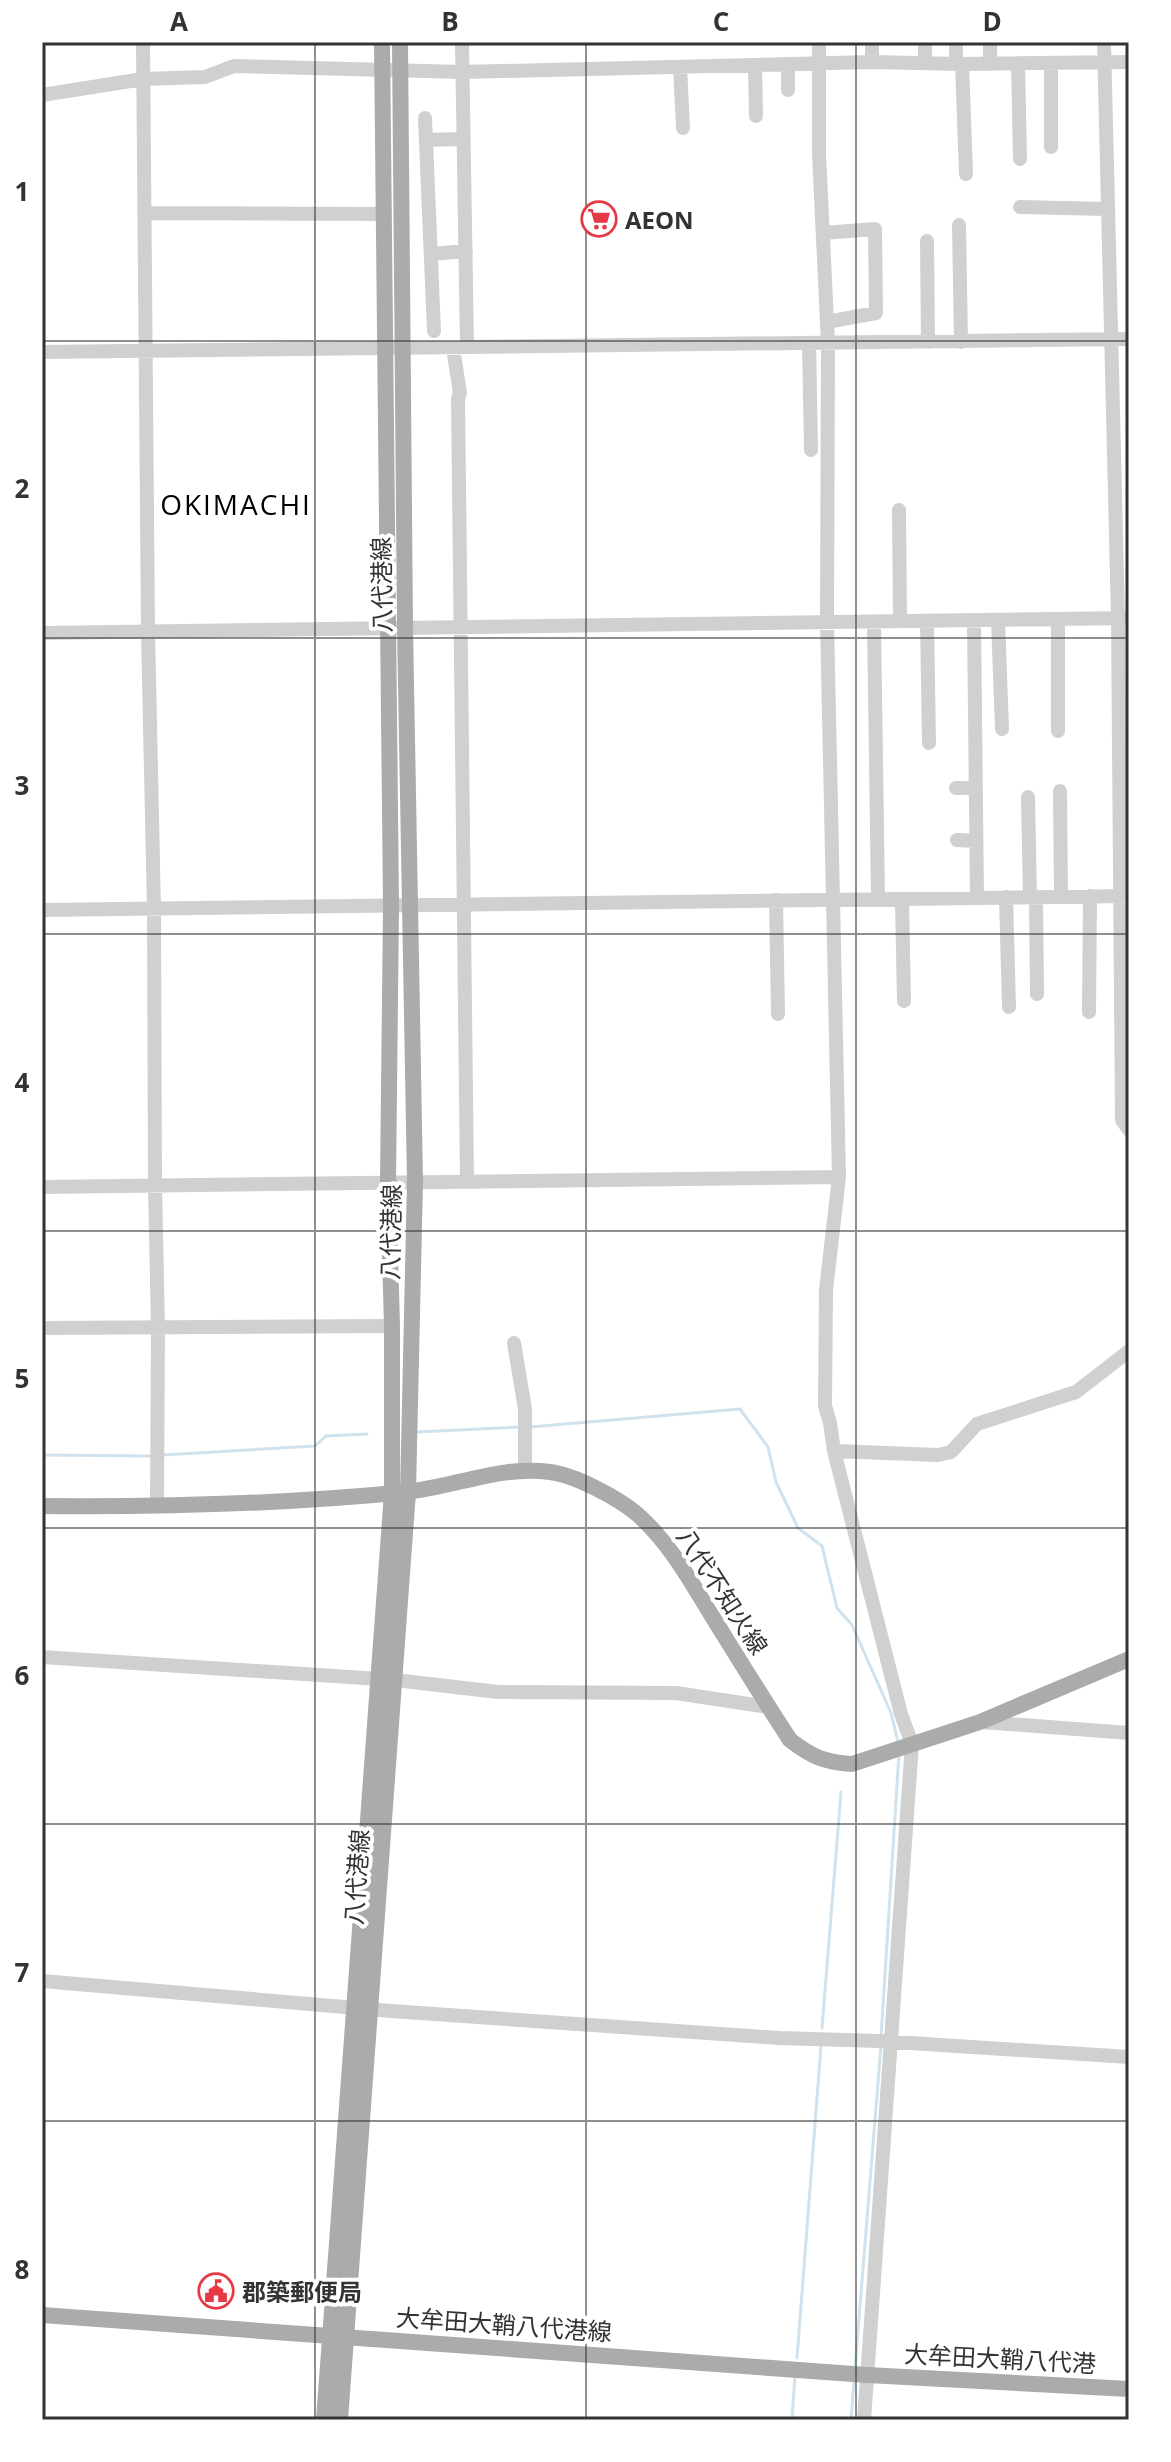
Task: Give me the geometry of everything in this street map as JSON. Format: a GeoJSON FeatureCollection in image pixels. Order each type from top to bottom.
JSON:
{"type":"FeatureCollection","features":[{"type":"Feature","properties":{"kind":"main road","name":"八代港線"},"geometry":{"type":"LineString","coordinates":[[382,42],[384,214],[394,349]]}},
{"type":"Feature","properties":{"kind":"main road","name":"八代港線"},"geometry":{"type":"LineString","coordinates":[[362,2008],[377,1679],[400,1492],[388,1182],[397,628],[394,349],[400,42]]}},
{"type":"Feature","properties":{"kind":"main road","name":"八代港線"},"geometry":{"type":"LineString","coordinates":[[324,2420],[338,2336],[362,2008],[395,1680],[400,1492],[415,1181],[409,906],[397,628]]}},
{"type":"Feature","properties":{"kind":"main road","name":"八代不知火線"},"geometry":{"type":"LineString","coordinates":[[42,1506],[313,1500],[400,1492],[515,1471],[552,1472],[605,1493],[635,1513],[658,1535],[683,1569],[790,1740],[809,1754],[830,1763],[852,1764],[980,1722],[1129,1659]]}},
{"type":"Feature","properties":{"kind":"main road","name":"大牟田大鞘八代港線"},"geometry":{"type":"LineString","coordinates":[[42,2315],[867,2375]]}},
{"type":"Feature","properties":{"kind":"main road","name":"八代港線"},"geometry":{"type":"LineString","coordinates":[[338,2336],[340,2420]]}},
{"type":"Feature","properties":{"kind":"main road","name":"大牟田大鞘八代港"},"geometry":{"type":"LineString","coordinates":[[867,2375],[1129,2389]]}},
{"type":"Feature","properties":{"kind":"street"},"geometry":{"type":"LineString","coordinates":[[143,42],[148,631],[154,910],[157,1504]]}},
{"type":"Feature","properties":{"kind":"street"},"geometry":{"type":"LineString","coordinates":[[462,42],[466,251],[458,399],[467,1181]]}},
{"type":"Feature","properties":{"kind":"street"},"geometry":{"type":"LineString","coordinates":[[819,42],[819,154],[828,343],[827,622],[839,1177],[826,1290],[825,1406],[907,1746],[885,2042],[864,2420]]}},
{"type":"Feature","properties":{"kind":"street"},"geometry":{"type":"LineString","coordinates":[[872,42],[872,62]]}},
{"type":"Feature","properties":{"kind":"street"},"geometry":{"type":"LineString","coordinates":[[925,42],[925,63]]}},
{"type":"Feature","properties":{"kind":"street"},"geometry":{"type":"LineString","coordinates":[[956,42],[966,174]]}},
{"type":"Feature","properties":{"kind":"street"},"geometry":{"type":"LineString","coordinates":[[990,42],[990,64]]}},
{"type":"Feature","properties":{"kind":"street"},"geometry":{"type":"LineString","coordinates":[[1104,42],[1110,340],[1123,618],[1125,1005],[1122,1120],[1129,1130]]}},
{"type":"Feature","properties":{"kind":"street"},"geometry":{"type":"LineString","coordinates":[[42,95],[143,79],[205,77],[234,66],[462,72],[872,62],[1129,62]]}},
{"type":"Feature","properties":{"kind":"street"},"geometry":{"type":"LineString","coordinates":[[1018,63],[1020,159]]}},
{"type":"Feature","properties":{"kind":"street"},"geometry":{"type":"LineString","coordinates":[[1051,63],[1051,147]]}},
{"type":"Feature","properties":{"kind":"street"},"geometry":{"type":"LineString","coordinates":[[755,65],[756,116]]}},
{"type":"Feature","properties":{"kind":"street"},"geometry":{"type":"LineString","coordinates":[[788,65],[788,90]]}},
{"type":"Feature","properties":{"kind":"street"},"geometry":{"type":"LineString","coordinates":[[680,67],[683,128]]}},
{"type":"Feature","properties":{"kind":"street"},"geometry":{"type":"LineString","coordinates":[[425,118],[434,331]]}},
{"type":"Feature","properties":{"kind":"street"},"geometry":{"type":"LineString","coordinates":[[426,140],[463,139]]}},
{"type":"Feature","properties":{"kind":"street"},"geometry":{"type":"LineString","coordinates":[[1020,207],[1107,209]]}},
{"type":"Feature","properties":{"kind":"street"},"geometry":{"type":"LineString","coordinates":[[144,213],[384,214]]}},
{"type":"Feature","properties":{"kind":"street"},"geometry":{"type":"LineString","coordinates":[[959,225],[961,342]]}},
{"type":"Feature","properties":{"kind":"street"},"geometry":{"type":"LineString","coordinates":[[823,233],[875,229],[876,313],[827,322]]}},
{"type":"Feature","properties":{"kind":"street"},"geometry":{"type":"LineString","coordinates":[[927,241],[928,342]]}},
{"type":"Feature","properties":{"kind":"street"},"geometry":{"type":"LineString","coordinates":[[431,254],[466,251]]}},
{"type":"Feature","properties":{"kind":"street"},"geometry":{"type":"LineString","coordinates":[[42,352],[1129,339]]}},
{"type":"Feature","properties":{"kind":"street"},"geometry":{"type":"LineString","coordinates":[[809,343],[811,450]]}},
{"type":"Feature","properties":{"kind":"street"},"geometry":{"type":"LineString","coordinates":[[899,510],[900,621]]}},
{"type":"Feature","properties":{"kind":"street"},"geometry":{"type":"LineString","coordinates":[[42,633],[1123,618]]}},
{"type":"Feature","properties":{"kind":"street"},"geometry":{"type":"LineString","coordinates":[[1058,619],[1058,731]]}},
{"type":"Feature","properties":{"kind":"street"},"geometry":{"type":"LineString","coordinates":[[974,620],[977,898]]}},
{"type":"Feature","properties":{"kind":"street"},"geometry":{"type":"LineString","coordinates":[[998,620],[1002,729]]}},
{"type":"Feature","properties":{"kind":"street"},"geometry":{"type":"LineString","coordinates":[[927,621],[929,743]]}},
{"type":"Feature","properties":{"kind":"street"},"geometry":{"type":"LineString","coordinates":[[874,622],[878,899]]}},
{"type":"Feature","properties":{"kind":"street"},"geometry":{"type":"LineString","coordinates":[[956,788],[976,788]]}},
{"type":"Feature","properties":{"kind":"street"},"geometry":{"type":"LineString","coordinates":[[1060,791],[1061,897]]}},
{"type":"Feature","properties":{"kind":"street"},"geometry":{"type":"LineString","coordinates":[[1028,797],[1037,994]]}},
{"type":"Feature","properties":{"kind":"street"},"geometry":{"type":"LineString","coordinates":[[957,840],[976,841]]}},
{"type":"Feature","properties":{"kind":"street"},"geometry":{"type":"LineString","coordinates":[[1089,1012],[1090,896]]}},
{"type":"Feature","properties":{"kind":"street"},"geometry":{"type":"LineString","coordinates":[[42,910],[1125,896]]}},
{"type":"Feature","properties":{"kind":"street"},"geometry":{"type":"LineString","coordinates":[[1006,897],[1009,1007]]}},
{"type":"Feature","properties":{"kind":"street"},"geometry":{"type":"LineString","coordinates":[[902,899],[904,1001]]}},
{"type":"Feature","properties":{"kind":"street"},"geometry":{"type":"LineString","coordinates":[[776,900],[778,1014]]}},
{"type":"Feature","properties":{"kind":"street"},"geometry":{"type":"LineString","coordinates":[[42,1187],[839,1177]]}},
{"type":"Feature","properties":{"kind":"street"},"geometry":{"type":"LineString","coordinates":[[42,1328],[392,1326]]}},
{"type":"Feature","properties":{"kind":"street"},"geometry":{"type":"LineString","coordinates":[[514,1343],[525,1409],[525,1472]]}},
{"type":"Feature","properties":{"kind":"street"},"geometry":{"type":"LineString","coordinates":[[834,1451],[938,1455],[951,1452],[977,1424],[1076,1392],[1129,1351]]}},
{"type":"Feature","properties":{"kind":"street"},"geometry":{"type":"LineString","coordinates":[[42,1657],[395,1680],[498,1692],[676,1693],[768,1707]]}},
{"type":"Feature","properties":{"kind":"street"},"geometry":{"type":"LineString","coordinates":[[980,1722],[1129,1733]]}},
{"type":"Feature","properties":{"kind":"street"},"geometry":{"type":"LineString","coordinates":[[42,1981],[779,2038],[1129,2057]]}},
{"type":"Feature","properties":{"kind":"waterway"},"geometry":{"type":"LineString","coordinates":[[530,1427],[740,1409],[768,1447],[776,1482],[798,1528],[822,1546],[837,1608],[852,1625],[891,1713],[898,1742]]}},
{"type":"Feature","properties":{"kind":"waterway"},"geometry":{"type":"LineString","coordinates":[[417,1432],[520,1427]]}},
{"type":"Feature","properties":{"kind":"waterway"},"geometry":{"type":"LineString","coordinates":[[163,1455],[315,1446],[326,1436],[367,1434]]}},
{"type":"Feature","properties":{"kind":"waterway"},"geometry":{"type":"LineString","coordinates":[[42,1455],[151,1456]]}},
{"type":"Feature","properties":{"kind":"waterway"},"geometry":{"type":"LineString","coordinates":[[881,2037],[899,1754]]}},
{"type":"Feature","properties":{"kind":"waterway"},"geometry":{"type":"LineString","coordinates":[[822,2028],[841,1792]]}},
{"type":"Feature","properties":{"kind":"waterway"},"geometry":{"type":"LineString","coordinates":[[855,2368],[881,2045]]}},
{"type":"Feature","properties":{"kind":"waterway"},"geometry":{"type":"LineString","coordinates":[[797,2358],[821,2046]]}},
{"type":"Feature","properties":{"kind":"waterway"},"geometry":{"type":"LineString","coordinates":[[792,2420],[795,2376]]}},
{"type":"Feature","properties":{"kind":"waterway"},"geometry":{"type":"LineString","coordinates":[[851,2420],[854,2380]]}},
{"type":"Feature","properties":{"kind":"place","name":"AEON"},"geometry":{"type":"Point","coordinates":[599,219]}},
{"type":"Feature","properties":{"kind":"place","name":"郡築郵便局"},"geometry":{"type":"Point","coordinates":[216,2291]}},
{"type":"Feature","properties":{"kind":"district","name":"OKIMACHI"},"geometry":{"type":"Point","coordinates":[236,504]}}]}
